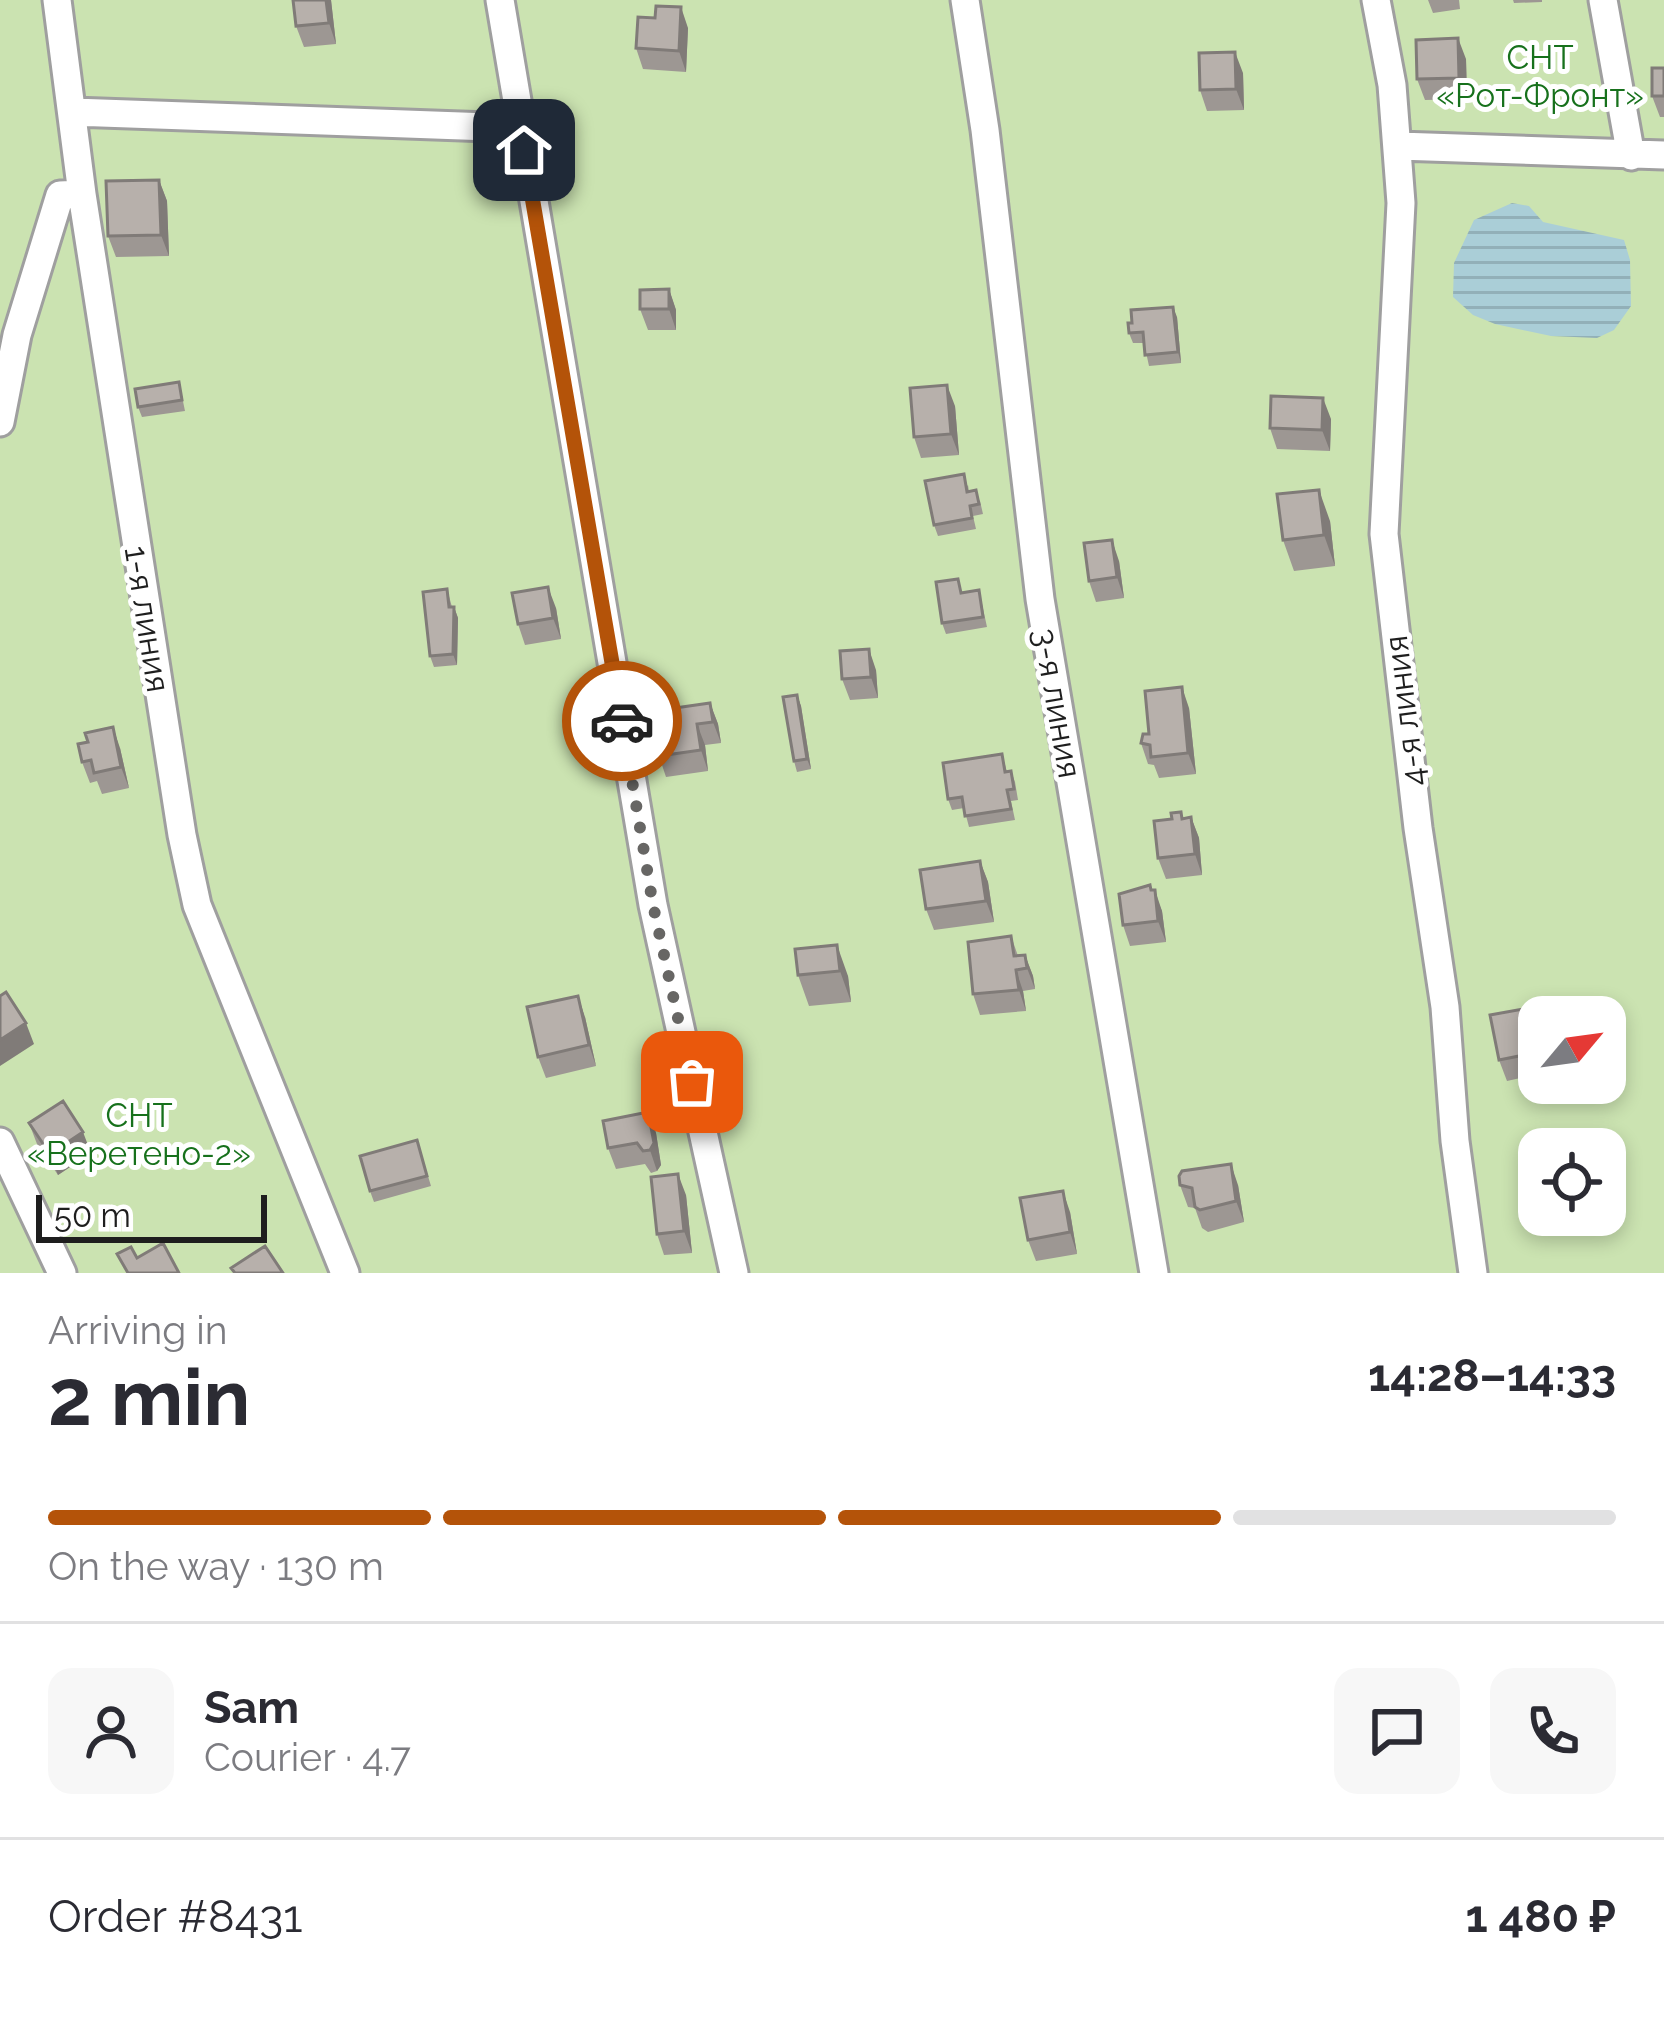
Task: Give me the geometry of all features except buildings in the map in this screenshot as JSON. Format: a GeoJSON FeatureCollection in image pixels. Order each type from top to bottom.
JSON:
{"type":"FeatureCollection","features":[{"type":"Feature","properties":{"kind":"street","name":"1-я линия"},"geometry":{"type":"LineString","coordinates":[[58,0],[82,194],[182,836],[197,905],[345,1273]]}},
{"type":"Feature","properties":{"kind":"street"},"geometry":{"type":"LineString","coordinates":[[500,0],[653,905],[734,1273]]}},
{"type":"Feature","properties":{"kind":"street","name":"3-я линия"},"geometry":{"type":"LineString","coordinates":[[965,0],[985,130],[1040,599],[1154,1273]]}},
{"type":"Feature","properties":{"kind":"street","name":"4-я линия"},"geometry":{"type":"LineString","coordinates":[[1376,0],[1398,146],[1399,294],[1384,534],[1418,828],[1445,1006],[1455,1141],[1473,1273]]}},
{"type":"Feature","properties":{"kind":"street"},"geometry":{"type":"LineString","coordinates":[[1603,0],[1631,156]]}},
{"type":"Feature","properties":{"kind":"street"},"geometry":{"type":"LineString","coordinates":[[73,112],[520,128]]}},
{"type":"Feature","properties":{"kind":"street"},"geometry":{"type":"LineString","coordinates":[[1398,146],[1664,155]]}},
{"type":"Feature","properties":{"kind":"street"},"geometry":{"type":"LineString","coordinates":[[0,422],[17,335],[60,195],[82,194]]}},
{"type":"Feature","properties":{"kind":"street"},"geometry":{"type":"LineString","coordinates":[[0,1142],[62,1273]]}},
{"type":"Feature","properties":{"kind":"green space"},"geometry":{"type":"Polygon","coordinates":[[[0,0],[1664,0],[1664,1273],[0,1273],[0,0]]]}},
{"type":"Feature","properties":{"kind":"water"},"geometry":{"type":"Polygon","coordinates":[[[1512,203],[1529,206],[1543,222],[1624,240],[1630,260],[1631,306],[1614,330],[1597,338],[1551,336],[1495,324],[1473,315],[1453,297],[1454,263],[1474,220],[1512,203]]]}},
{"type":"Feature","properties":{"kind":"way so far"},"geometry":{"type":"LineString","coordinates":[[622,721],[653,905],[692,1082]]}},
{"type":"Feature","properties":{"kind":"route"},"geometry":{"type":"LineString","coordinates":[[524,150],[622,721]]}},
{"type":"Feature","properties":{"kind":"park label","name":"СНТ «Рот-Фронт»"},"geometry":{"type":"Point","coordinates":[1540,76]}},
{"type":"Feature","properties":{"kind":"park label","name":"СНТ «Веретено-2»"},"geometry":{"type":"Point","coordinates":[139,1134]}}]}
